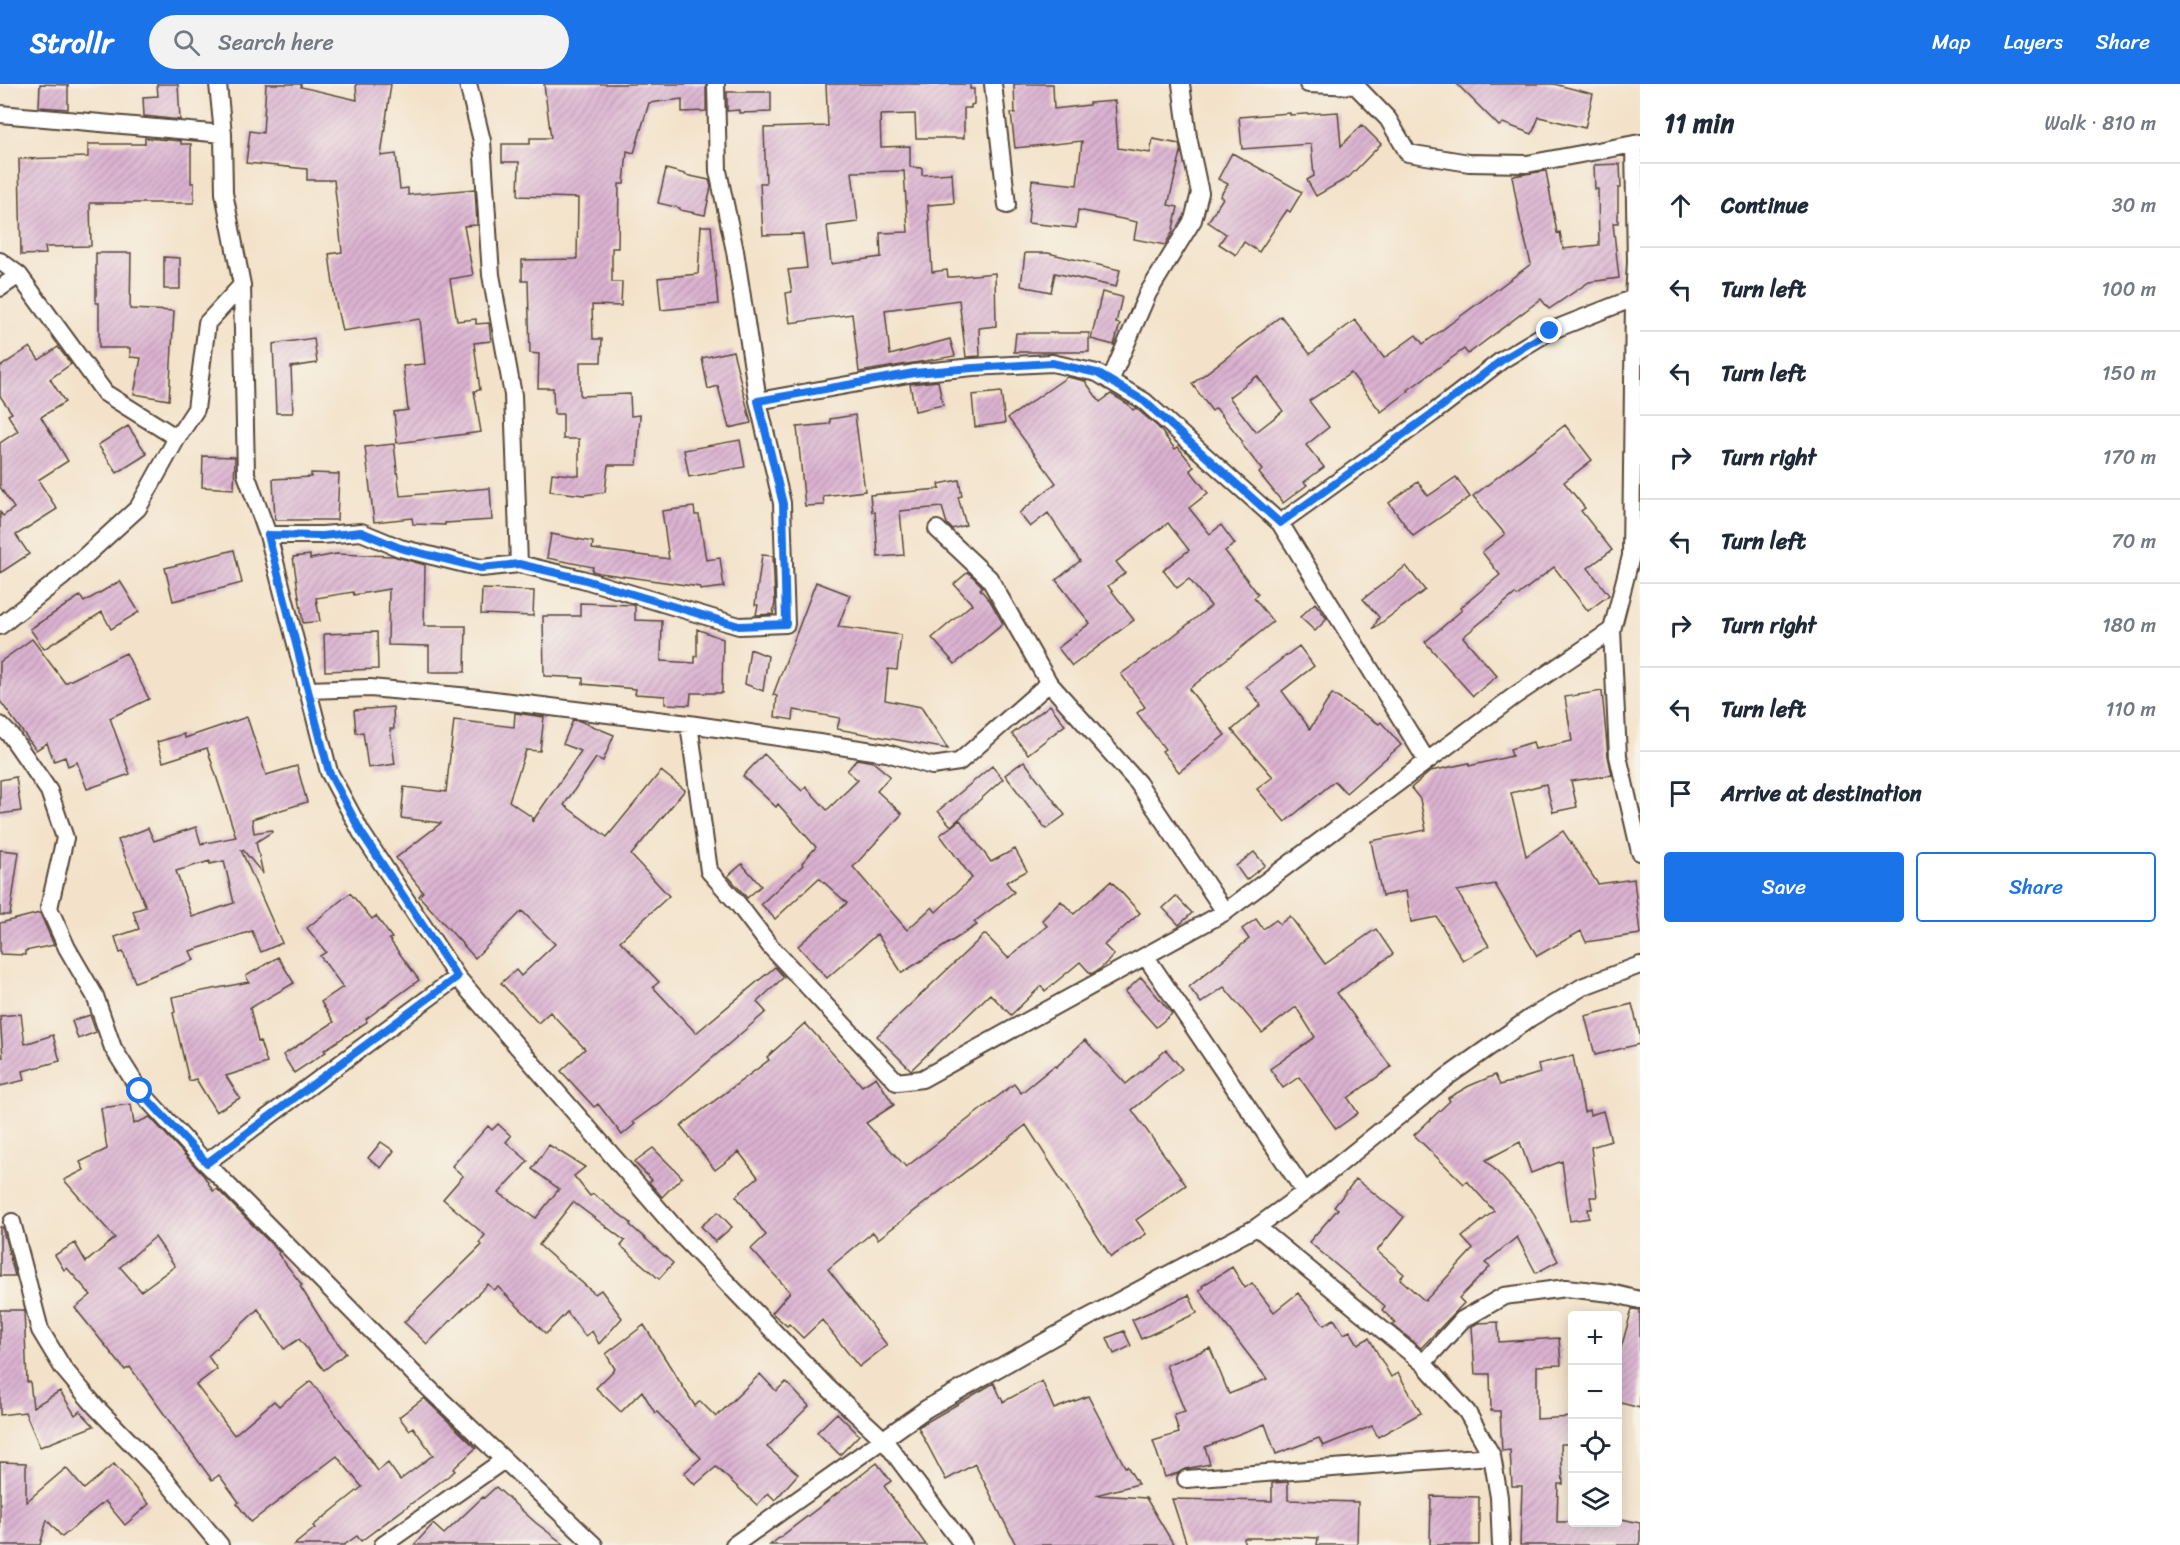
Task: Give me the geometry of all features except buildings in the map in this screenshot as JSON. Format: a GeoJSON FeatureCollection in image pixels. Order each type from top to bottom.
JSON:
{"type":"FeatureCollection","features":[{"type":"Feature","properties":{"kind":"street"},"geometry":{"type":"LineString","coordinates":[[218,84],[223,134],[224,194],[242,285],[246,474],[268,535],[329,772],[361,832],[457,977],[683,1237],[826,1386],[884,1440],[963,1545]]}},
{"type":"Feature","properties":{"kind":"street"},"geometry":{"type":"LineString","coordinates":[[468,84],[482,141],[491,275],[513,395],[519,564]]}},
{"type":"Feature","properties":{"kind":"street"},"geometry":{"type":"LineString","coordinates":[[268,535],[322,536],[361,532],[400,548],[481,568],[519,564],[592,582],[739,626],[786,624],[783,504],[758,401],[735,251],[718,171],[716,84]]}},
{"type":"Feature","properties":{"kind":"street"},"geometry":{"type":"LineString","coordinates":[[993,84],[1007,205]]}},
{"type":"Feature","properties":{"kind":"street"},"geometry":{"type":"LineString","coordinates":[[1110,381],[1148,293],[1192,220],[1200,194],[1188,137],[1181,84]]}},
{"type":"Feature","properties":{"kind":"street"},"geometry":{"type":"LineString","coordinates":[[1308,84],[1356,86],[1388,119],[1408,153],[1469,163],[1527,164],[1637,143],[1631,556],[1612,630],[1618,756],[1640,852]]}},
{"type":"Feature","properties":{"kind":"street"},"geometry":{"type":"LineString","coordinates":[[0,114],[223,134]]}},
{"type":"Feature","properties":{"kind":"street"},"geometry":{"type":"LineString","coordinates":[[0,261],[19,275],[105,393],[177,438]]}},
{"type":"Feature","properties":{"kind":"street"},"geometry":{"type":"LineString","coordinates":[[0,288],[19,275]]}},
{"type":"Feature","properties":{"kind":"street"},"geometry":{"type":"LineString","coordinates":[[0,626],[61,578],[138,508],[196,409],[207,322],[242,285]]}},
{"type":"Feature","properties":{"kind":"street"},"geometry":{"type":"LineString","coordinates":[[1280,523],[1433,413],[1502,360],[1550,331],[1634,297]]}},
{"type":"Feature","properties":{"kind":"street"},"geometry":{"type":"LineString","coordinates":[[758,401],[914,373],[1052,363],[1097,373],[1144,401],[1280,523],[1427,761]]}},
{"type":"Feature","properties":{"kind":"street"},"geometry":{"type":"LineString","coordinates":[[937,529],[989,578],[1049,683],[1138,783],[1225,912]]}},
{"type":"Feature","properties":{"kind":"street"},"geometry":{"type":"LineString","coordinates":[[688,724],[709,870],[770,946],[897,1082],[922,1079],[1225,912],[1513,697],[1612,630]]}},
{"type":"Feature","properties":{"kind":"street"},"geometry":{"type":"LineString","coordinates":[[307,690],[370,687],[471,697],[688,724],[887,753],[932,766],[959,762],[1049,683]]}},
{"type":"Feature","properties":{"kind":"street"},"geometry":{"type":"LineString","coordinates":[[0,725],[11,736],[49,790],[65,838],[49,908],[67,948],[94,996],[113,1048],[140,1091],[411,1372],[594,1545]]}},
{"type":"Feature","properties":{"kind":"street"},"geometry":{"type":"LineString","coordinates":[[1146,957],[1305,1192]]}},
{"type":"Feature","properties":{"kind":"street"},"geometry":{"type":"LineString","coordinates":[[734,1545],[936,1403],[1085,1319],[1257,1227],[1305,1192],[1447,1077],[1530,1018],[1584,986],[1640,965]]}},
{"type":"Feature","properties":{"kind":"street"},"geometry":{"type":"LineString","coordinates":[[207,1163],[457,977]]}},
{"type":"Feature","properties":{"kind":"street"},"geometry":{"type":"LineString","coordinates":[[12,1222],[40,1330],[63,1368],[96,1407],[158,1471],[220,1545]]}},
{"type":"Feature","properties":{"kind":"street"},"geometry":{"type":"LineString","coordinates":[[1257,1227],[1423,1363],[1467,1412],[1492,1456],[1499,1497],[1501,1545]]}},
{"type":"Feature","properties":{"kind":"street"},"geometry":{"type":"LineString","coordinates":[[1423,1363],[1462,1320],[1503,1296],[1566,1288],[1611,1293],[1640,1300]]}},
{"type":"Feature","properties":{"kind":"street"},"geometry":{"type":"LineString","coordinates":[[1186,1479],[1492,1456]]}},
{"type":"Feature","properties":{"kind":"street"},"geometry":{"type":"LineString","coordinates":[[383,1545],[504,1460]]}},
{"type":"Feature","properties":{"kind":"route"},"geometry":{"type":"LineString","coordinates":[[140,1091],[207,1163],[457,977],[361,832],[329,772],[268,535],[322,536],[361,532],[400,548],[481,568],[519,564],[582,579],[739,626],[786,624],[783,504],[758,401],[914,373],[973,368],[1052,363],[1097,373],[1144,401],[1280,523],[1433,413],[1502,360],[1550,331]]}}]}
